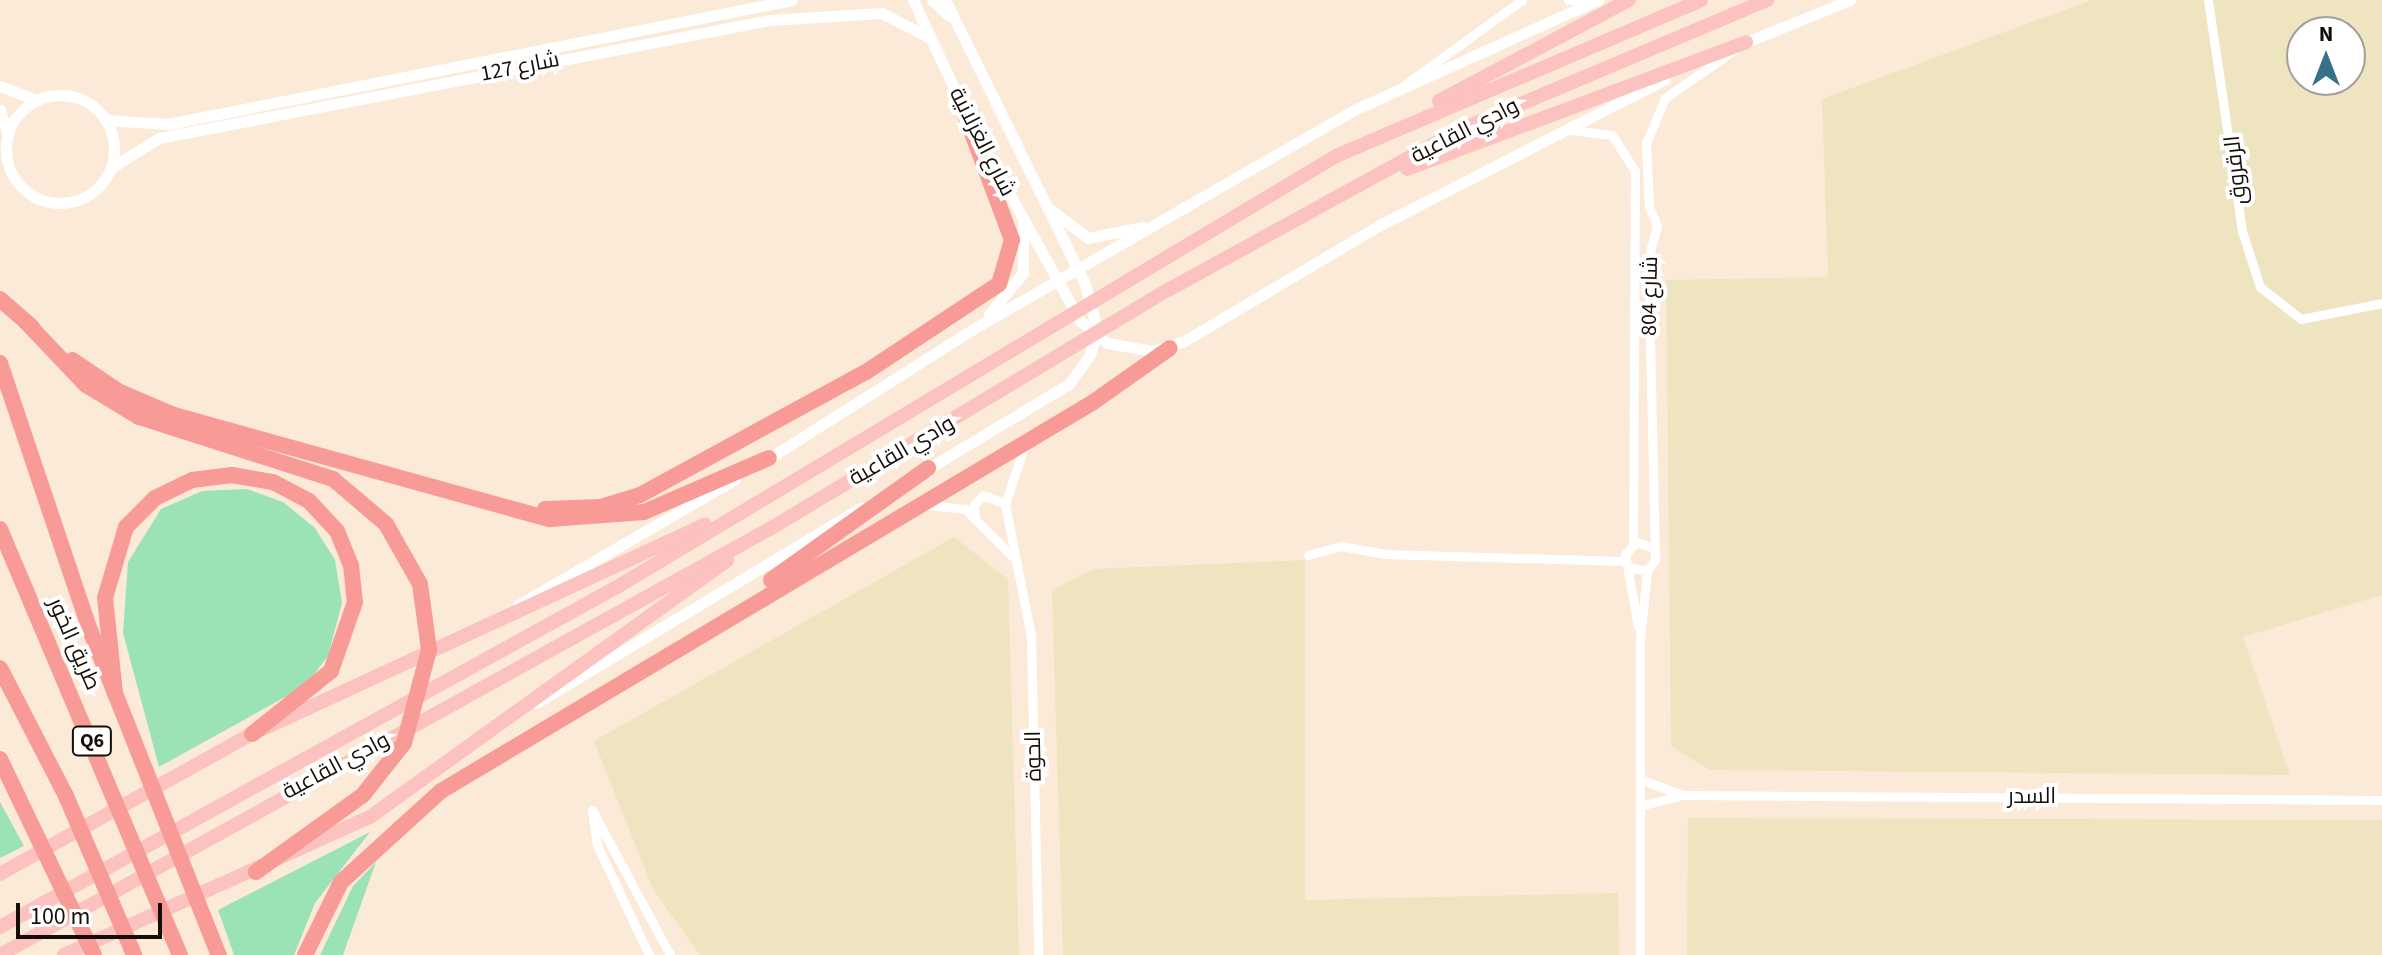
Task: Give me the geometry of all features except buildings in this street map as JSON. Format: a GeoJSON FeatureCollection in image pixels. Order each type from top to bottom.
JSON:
{"type":"FeatureCollection","features":[{"type":"Feature","properties":{"kind":"highway"},"geometry":{"type":"LineString","coordinates":[[459,494],[545,509],[601,507],[640,495],[866,372],[999,284],[1012,240],[963,109]]}},
{"type":"Feature","properties":{"kind":"highway"},"geometry":{"type":"LineString","coordinates":[[0,299],[92,375],[146,405],[550,519],[613,519],[769,458]]}},
{"type":"Feature","properties":{"kind":"highway"},"geometry":{"type":"LineString","coordinates":[[25,321],[61,365],[112,402],[169,428],[302,464],[362,500],[406,553],[429,617],[425,682],[404,743],[363,795],[256,872]]}},
{"type":"Feature","properties":{"kind":"highway"},"geometry":{"type":"LineString","coordinates":[[305,955],[341,882],[405,818],[740,608],[1028,440],[1170,348]]}},
{"type":"Feature","properties":{"kind":"highway"},"geometry":{"type":"LineString","coordinates":[[0,363],[115,694],[219,955]]}},
{"type":"Feature","properties":{"kind":"highway"},"geometry":{"type":"LineString","coordinates":[[740,608],[928,468]]}},
{"type":"Feature","properties":{"kind":"highway"},"geometry":{"type":"LineString","coordinates":[[115,694],[105,598],[126,527],[155,498],[192,480],[232,475],[273,482],[309,501],[337,531],[351,565],[355,602],[331,671],[252,734]]}},
{"type":"Feature","properties":{"kind":"highway","name":"طريق الخور"},"geometry":{"type":"LineString","coordinates":[[0,529],[180,955]]}},
{"type":"Feature","properties":{"kind":"highway","name":"Q6"},"geometry":{"type":"LineString","coordinates":[[0,668],[66,796],[134,955]]}},
{"type":"Feature","properties":{"kind":"highway"},"geometry":{"type":"LineString","coordinates":[[0,759],[94,955]]}},
{"type":"Feature","properties":{"kind":"main road"},"geometry":{"type":"LineString","coordinates":[[1401,124],[1629,0]]}},
{"type":"Feature","properties":{"kind":"main road","name":"وادي القاعية"},"geometry":{"type":"LineString","coordinates":[[0,927],[194,815],[617,587],[1200,232],[1401,124],[1701,0]]}},
{"type":"Feature","properties":{"kind":"main road","name":"وادي القاعية"},"geometry":{"type":"LineString","coordinates":[[0,955],[204,837],[773,527],[1168,290],[1341,198],[1457,131],[1767,0]]}},
{"type":"Feature","properties":{"kind":"main road"},"geometry":{"type":"LineString","coordinates":[[1341,198],[1742,43]]}},
{"type":"Feature","properties":{"kind":"main road"},"geometry":{"type":"LineString","coordinates":[[0,874],[252,734],[756,503]]}},
{"type":"Feature","properties":{"kind":"main road"},"geometry":{"type":"LineString","coordinates":[[67,954],[256,872],[370,817],[773,527]]}},
{"type":"Feature","properties":{"kind":"street","name":"شارع 127"},"geometry":{"type":"LineString","coordinates":[[105,120],[168,124],[792,0]]}},
{"type":"Feature","properties":{"kind":"street"},"geometry":{"type":"LineString","coordinates":[[821,0],[822,14]]}},
{"type":"Feature","properties":{"kind":"street","name":"شارع الغزلانية"},"geometry":{"type":"LineString","coordinates":[[913,0],[963,109],[1057,281]]}},
{"type":"Feature","properties":{"kind":"street"},"geometry":{"type":"LineString","coordinates":[[932,0],[957,26]]}},
{"type":"Feature","properties":{"kind":"street","name":"شارع الغزلانية"},"geometry":{"type":"LineString","coordinates":[[945,0],[1032,186],[1077,269]]}},
{"type":"Feature","properties":{"kind":"street"},"geometry":{"type":"LineString","coordinates":[[1407,83],[1522,0]]}},
{"type":"Feature","properties":{"kind":"street"},"geometry":{"type":"LineString","coordinates":[[1568,0],[1588,0]]}},
{"type":"Feature","properties":{"kind":"street"},"geometry":{"type":"LineString","coordinates":[[456,638],[769,458],[973,329],[1407,83],[1598,0]]}},
{"type":"Feature","properties":{"kind":"street","name":"وادي القاعية"},"geometry":{"type":"LineString","coordinates":[[1170,348],[1525,147],[1742,43],[1850,0]]}},
{"type":"Feature","properties":{"kind":"street","name":"الرقروق"},"geometry":{"type":"LineString","coordinates":[[2208,0],[2246,250],[2271,302],[2301,319],[2382,303]]}},
{"type":"Feature","properties":{"kind":"street","name":"شارع 127"},"geometry":{"type":"LineString","coordinates":[[111,168],[140,145],[175,135],[822,14],[892,15],[932,40]]}},
{"type":"Feature","properties":{"kind":"street","name":"شارع 804"},"geometry":{"type":"LineString","coordinates":[[1647,571],[1655,560],[1651,547],[1648,259],[1657,226],[1649,207],[1646,143],[1665,98],[1742,43]]}},
{"type":"Feature","properties":{"kind":"street"},"geometry":{"type":"LineString","coordinates":[[0,86],[37,100],[70,96],[105,120],[114,143],[111,168],[86,197],[47,202],[15,180],[8,134],[0,110]]}},
{"type":"Feature","properties":{"kind":"street"},"geometry":{"type":"LineString","coordinates":[[8,134],[37,100]]}},
{"type":"Feature","properties":{"kind":"street","name":"شارع 804"},"geometry":{"type":"LineString","coordinates":[[1525,147],[1589,127],[1612,135],[1632,159],[1630,546],[1626,564]]}},
{"type":"Feature","properties":{"kind":"street"},"geometry":{"type":"LineString","coordinates":[[1032,186],[1057,218],[1088,238],[1169,218]]}},
{"type":"Feature","properties":{"kind":"street"},"geometry":{"type":"LineString","coordinates":[[973,329],[1018,285],[1026,260],[1023,220]]}},
{"type":"Feature","properties":{"kind":"street"},"geometry":{"type":"LineString","coordinates":[[1077,269],[1084,282],[1100,339]]}},
{"type":"Feature","properties":{"kind":"street"},"geometry":{"type":"LineString","coordinates":[[1057,281],[1100,339],[1140,351],[1170,348]]}},
{"type":"Feature","properties":{"kind":"street","name":"وادي القاعية"},"geometry":{"type":"LineString","coordinates":[[520,710],[1069,384],[1100,339]]}},
{"type":"Feature","properties":{"kind":"street","name":"الحوة"},"geometry":{"type":"LineString","coordinates":[[1028,440],[1012,467],[1005,504],[1031,636],[1038,955]]}},
{"type":"Feature","properties":{"kind":"street"},"geometry":{"type":"LineString","coordinates":[[975,517],[974,505],[983,495],[1005,504]]}},
{"type":"Feature","properties":{"kind":"street"},"geometry":{"type":"LineString","coordinates":[[918,506],[944,504],[975,517],[1015,559]]}},
{"type":"Feature","properties":{"kind":"street"},"geometry":{"type":"LineString","coordinates":[[1308,555],[1341,546],[1506,558],[1604,557],[1647,571],[1640,639],[1640,955]]}},
{"type":"Feature","properties":{"kind":"street"},"geometry":{"type":"LineString","coordinates":[[1604,557],[1630,546],[1651,547]]}},
{"type":"Feature","properties":{"kind":"street"},"geometry":{"type":"LineString","coordinates":[[1626,564],[1640,639]]}},
{"type":"Feature","properties":{"kind":"street"},"geometry":{"type":"LineString","coordinates":[[1640,779],[1682,795]]}},
{"type":"Feature","properties":{"kind":"street"},"geometry":{"type":"LineString","coordinates":[[1640,806],[1682,795]]}},
{"type":"Feature","properties":{"kind":"street","name":"السدر"},"geometry":{"type":"LineString","coordinates":[[1682,795],[2382,800]]}},
{"type":"Feature","properties":{"kind":"street"},"geometry":{"type":"LineString","coordinates":[[649,955],[597,845],[592,810],[612,839],[670,955]]}},
{"type":"Feature","properties":{"kind":"street"},"geometry":{"type":"LineString","coordinates":[[597,845],[612,839]]}},
{"type":"Feature","properties":{"kind":"green space"},"geometry":{"type":"Polygon","coordinates":[[[247,489],[283,502],[315,528],[335,560],[342,603],[328,656],[305,686],[159,767],[123,633],[128,562],[161,509],[202,491],[247,489]]]}},
{"type":"Feature","properties":{"kind":"green space"},"geometry":{"type":"Polygon","coordinates":[[[0,802],[24,846],[0,858],[0,802]]]}},
{"type":"Feature","properties":{"kind":"green space"},"geometry":{"type":"Polygon","coordinates":[[[370,832],[315,903],[294,955],[234,955],[218,910],[370,832]]]}},
{"type":"Feature","properties":{"kind":"green space"},"geometry":{"type":"Polygon","coordinates":[[[376,862],[343,955],[320,955],[353,886],[376,862]]]}},
{"type":"Feature","properties":{"kind":"sand"},"geometry":{"type":"Polygon","coordinates":[[[2092,0],[2382,0],[2382,595],[2243,637],[2290,775],[1710,770],[1671,746],[1666,280],[1828,277],[1822,99],[2092,0]]]}},
{"type":"Feature","properties":{"kind":"sand"},"geometry":{"type":"Polygon","coordinates":[[[954,537],[1008,579],[1019,955],[700,955],[653,889],[594,741],[954,537]]]}},
{"type":"Feature","properties":{"kind":"sand"},"geometry":{"type":"Polygon","coordinates":[[[1305,560],[1305,900],[1618,893],[1619,955],[1063,955],[1052,590],[1093,569],[1305,560]]]}},
{"type":"Feature","properties":{"kind":"sand"},"geometry":{"type":"Polygon","coordinates":[[[1688,818],[2382,820],[2382,955],[1687,955],[1688,818]]]}}]}
